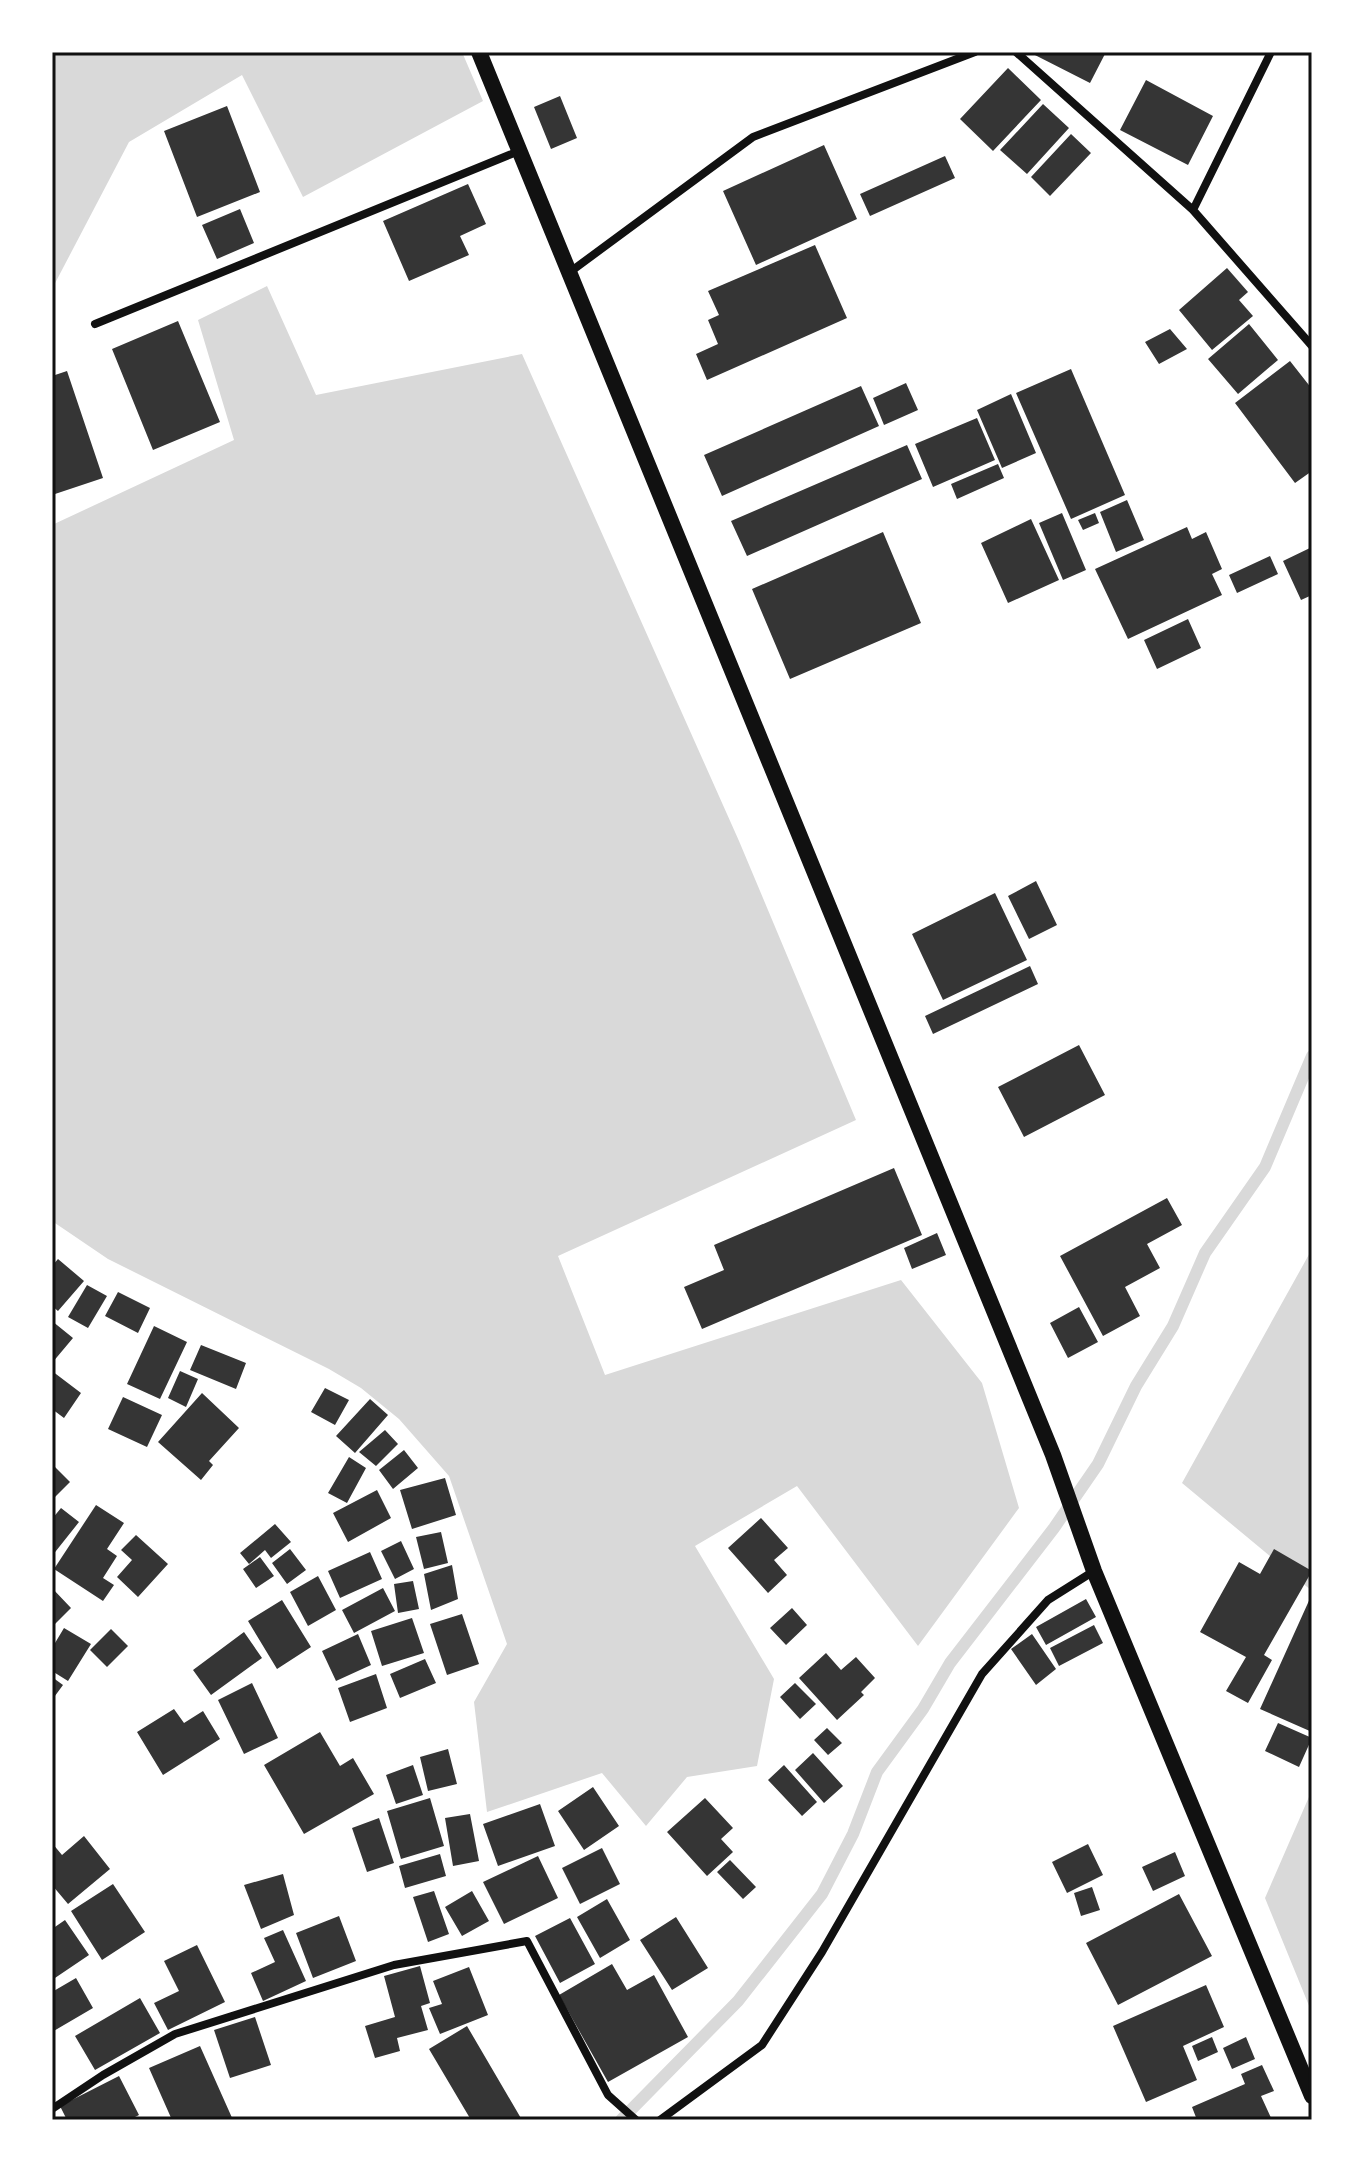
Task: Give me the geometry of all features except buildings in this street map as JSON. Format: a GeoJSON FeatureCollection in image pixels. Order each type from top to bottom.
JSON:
{"type":"FeatureCollection","features":[{"type":"Feature","properties":{"kind":"main road"},"geometry":{"type":"LineString","coordinates":[[479,52],[1053,1455],[1094,1571],[1312,2096]]}},
{"type":"Feature","properties":{"kind":"street"},"geometry":{"type":"LineString","coordinates":[[570,272],[753,137],[975,52]]}},
{"type":"Feature","properties":{"kind":"street"},"geometry":{"type":"LineString","coordinates":[[1016,52],[1193,210],[1312,346]]}},
{"type":"Feature","properties":{"kind":"street"},"geometry":{"type":"LineString","coordinates":[[1193,210],[1271,52]]}},
{"type":"Feature","properties":{"kind":"street"},"geometry":{"type":"LineString","coordinates":[[95,324],[519,151]]}},
{"type":"Feature","properties":{"kind":"street"},"geometry":{"type":"LineString","coordinates":[[660,2120],[762,2045],[822,1952],[982,1674],[1048,1600],[1094,1571]]}},
{"type":"Feature","properties":{"kind":"street"},"geometry":{"type":"LineString","coordinates":[[52,2109],[103,2075],[175,2034],[394,1965],[527,1941],[608,2095],[634,2119]]}},
{"type":"Feature","properties":{"kind":"shaded area"},"geometry":{"type":"Polygon","coordinates":[[[52,52],[462,52],[483,101],[303,197],[242,75],[129,142],[52,289],[52,52]]]}},
{"type":"Feature","properties":{"kind":"shaded area"},"geometry":{"type":"Polygon","coordinates":[[[267,286],[316,395],[522,354],[739,841],[856,1120],[558,1256],[605,1375],[901,1280],[982,1383],[1019,1508],[918,1646],[797,1486],[695,1546],[774,1679],[757,1766],[687,1777],[646,1826],[602,1773],[487,1812],[474,1702],[507,1644],[449,1476],[399,1419],[361,1388],[329,1369],[108,1259],[52,1221],[52,525],[234,440],[198,320],[267,286]]]}},
{"type":"Feature","properties":{"kind":"shaded area"},"geometry":{"type":"Polygon","coordinates":[[[1312,1249],[1312,1591],[1182,1483],[1312,1249]]]}},
{"type":"Feature","properties":{"kind":"shaded area"},"geometry":{"type":"Polygon","coordinates":[[[1312,1790],[1312,2013],[1265,1898],[1312,1790]]]}},
{"type":"Feature","properties":{"kind":"waterway"},"geometry":{"type":"LineString","coordinates":[[621,2120],[738,2001],[822,1894],[853,1834],[877,1772],[923,1709],[950,1663],[1054,1528],[1098,1464],[1136,1386],[1173,1326],[1205,1253],[1265,1167],[1312,1056]]}}]}
